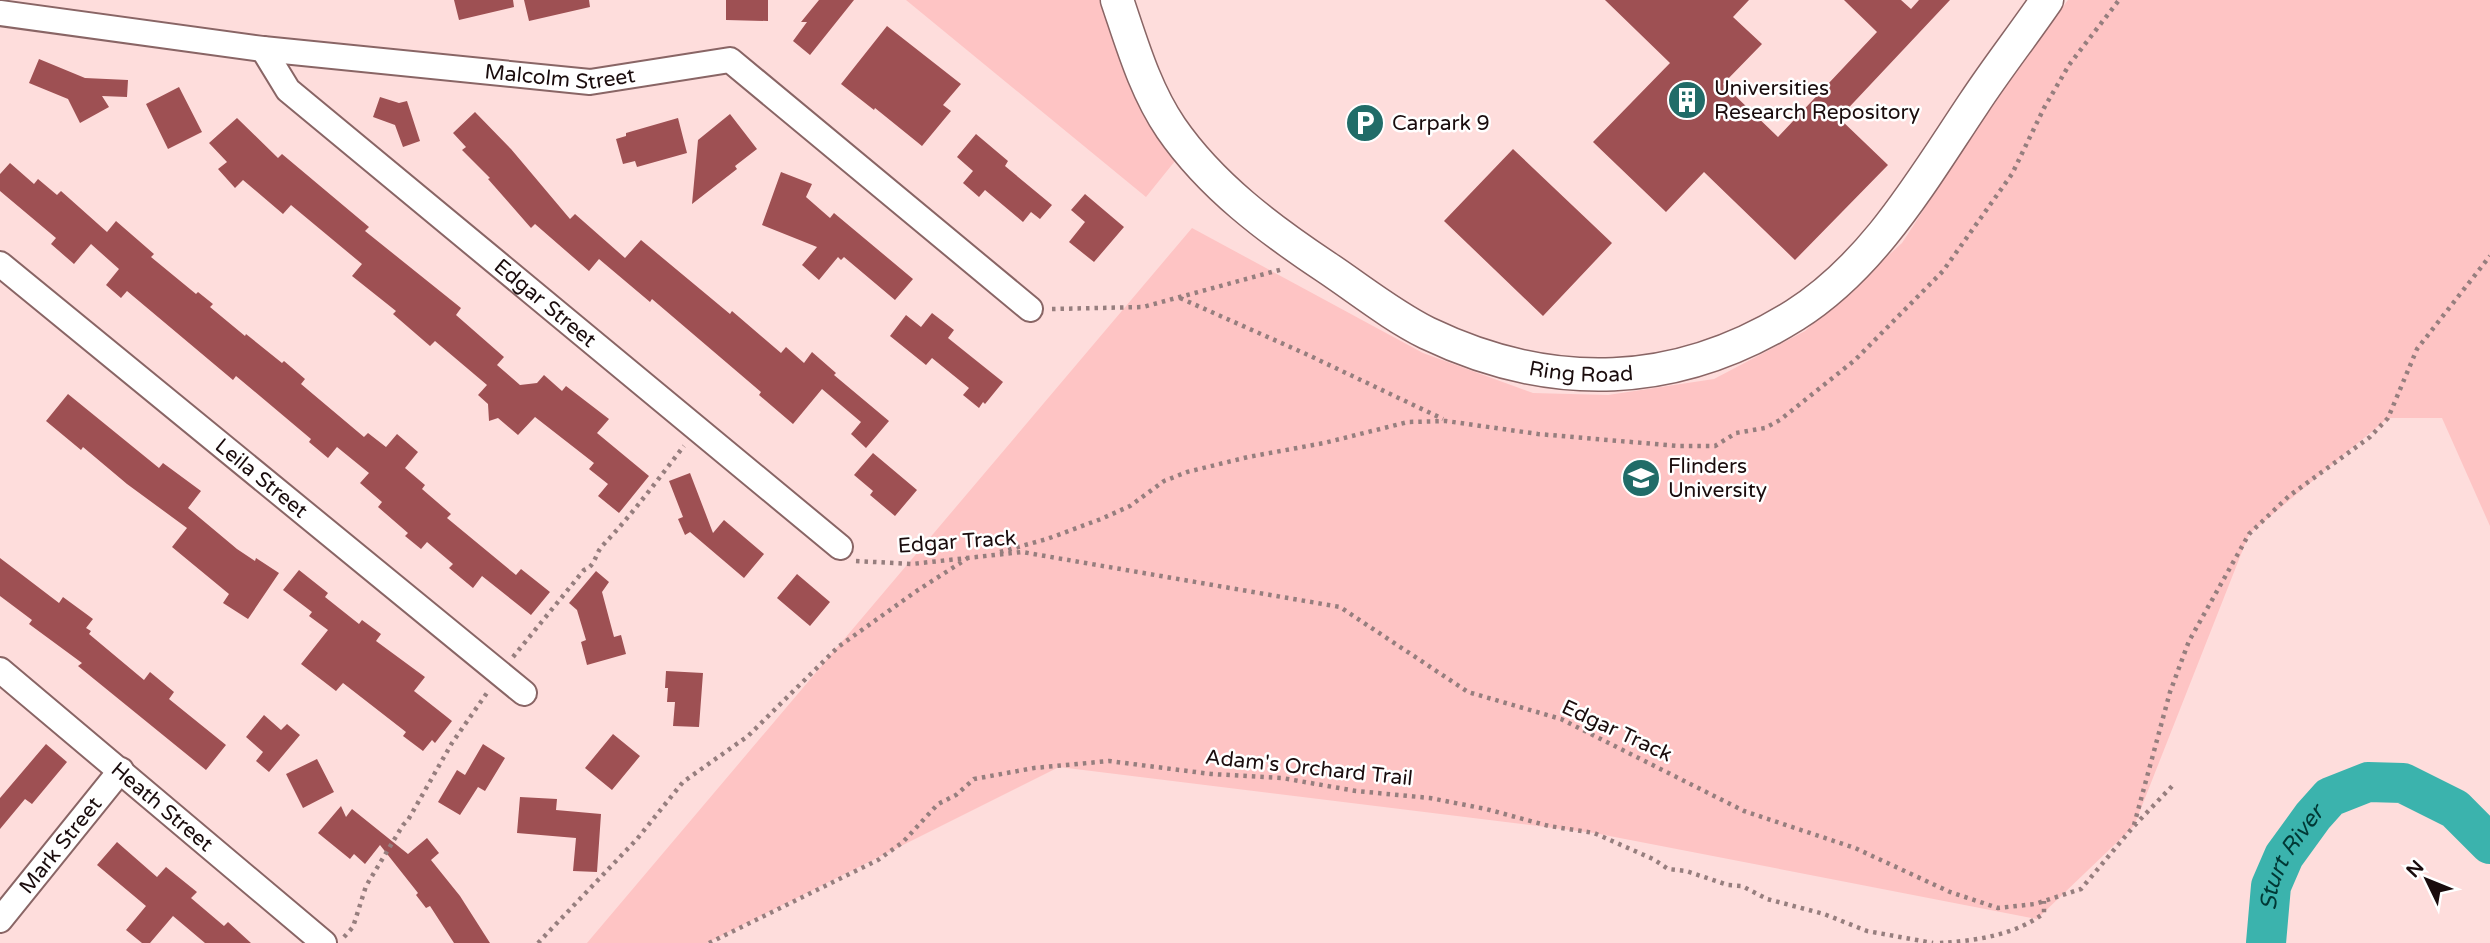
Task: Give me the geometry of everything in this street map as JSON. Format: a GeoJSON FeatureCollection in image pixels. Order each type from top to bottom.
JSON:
{"type":"FeatureCollection","features":[{"type":"Feature","properties":{"kind":"street","name":"Ring Road"},"geometry":{"type":"LineString","coordinates":[[1117,0],[1140,69],[1170,126],[1219,184],[1250,211],[1314,259],[1424,331],[1493,359],[1544,371],[1600,375],[1631,375],[1673,367],[1740,345],[1797,314],[1842,278],[1864,256],[1927,175],[2047,0]]}},
{"type":"Feature","properties":{"kind":"street","name":"Malcolm Street"},"geometry":{"type":"LineString","coordinates":[[0,13],[61,10],[263,49],[590,82],[730,60],[1030,309]]}},
{"type":"Feature","properties":{"kind":"street","name":"Edgar Street"},"geometry":{"type":"LineString","coordinates":[[263,49],[288,90],[840,547]]}},
{"type":"Feature","properties":{"kind":"street","name":"Leila Street"},"geometry":{"type":"LineString","coordinates":[[0,264],[524,693]]}},
{"type":"Feature","properties":{"kind":"street","name":"Heath Street"},"geometry":{"type":"LineString","coordinates":[[0,670],[324,943]]}},
{"type":"Feature","properties":{"kind":"street","name":"Mark Street"},"geometry":{"type":"LineString","coordinates":[[0,920],[121,771]]}},
{"type":"Feature","properties":{"kind":"path"},"geometry":{"type":"LineString","coordinates":[[2134,826],[2169,692],[2189,641],[2249,534],[2289,496],[2371,437],[2388,418],[2417,349],[2490,256]]}},
{"type":"Feature","properties":{"kind":"path"},"geometry":{"type":"LineString","coordinates":[[1030,309],[1143,307],[1314,259]]}},
{"type":"Feature","properties":{"kind":"path"},"geometry":{"type":"LineString","coordinates":[[1180,298],[1446,421]]}},
{"type":"Feature","properties":{"kind":"path","name":"Edgar Track"},"geometry":{"type":"LineString","coordinates":[[840,547],[858,563],[912,564],[1023,552],[1340,607],[1468,692],[1561,719],[1744,811],[1855,848],[1950,892],[1998,908],[2044,901],[2081,889],[2134,826],[2175,783]]}},
{"type":"Feature","properties":{"kind":"path"},"geometry":{"type":"LineString","coordinates":[[538,943],[638,839],[683,782],[748,736],[838,647],[918,590],[969,558]]}},
{"type":"Feature","properties":{"kind":"path","name":"Adam's Orchard Trail"},"geometry":{"type":"LineString","coordinates":[[709,943],[878,860],[903,842],[938,804],[956,795],[975,779],[1034,768],[1109,761],[1212,774],[1282,778],[1356,791],[1430,798],[1486,809],[1549,826],[1594,833],[1653,859],[1668,869],[1686,871],[1742,887],[1767,899],[1824,914],[1867,931],[1933,943]]}},
{"type":"Feature","properties":{"kind":"path"},"geometry":{"type":"LineString","coordinates":[[1940,943],[1976,939],[2020,927],[2044,914],[2044,901]]}},
{"type":"Feature","properties":{"kind":"shaded area"},"geometry":{"type":"Polygon","coordinates":[[[906,0],[1100,0],[1121,62],[1146,114],[1175,161],[1146,197],[906,0]]]}},
{"type":"Feature","properties":{"kind":"shaded area","name":"Flinders University"},"geometry":{"type":"Polygon","coordinates":[[[2068,0],[2490,0],[2490,526],[2442,418],[2388,418],[2249,534],[2134,826],[2037,919],[1594,833],[1059,767],[707,943],[587,943],[1192,228],[1423,353],[1533,393],[1608,395],[1714,379],[1805,331],[1902,243],[2013,72],[2068,0]]]}},
{"type":"Feature","properties":{"kind":"building"},"geometry":{"type":"Polygon","coordinates":[[[454,0],[513,0],[514,7],[459,20],[454,0]]]}},
{"type":"Feature","properties":{"kind":"building"},"geometry":{"type":"Polygon","coordinates":[[[524,0],[589,0],[590,7],[529,21],[524,0]]]}},
{"type":"Feature","properties":{"kind":"building"},"geometry":{"type":"Polygon","coordinates":[[[726,0],[768,0],[768,21],[726,20],[726,0]]]}},
{"type":"Feature","properties":{"kind":"building"},"geometry":{"type":"Polygon","coordinates":[[[819,0],[854,0],[810,55],[793,41],[807,22],[801,22],[819,0]]]}},
{"type":"Feature","properties":{"kind":"building"},"geometry":{"type":"Polygon","coordinates":[[[1605,0],[1749,0],[1733,17],[1762,44],[1723,84],[1778,137],[1877,32],[1844,0],[1901,0],[1911,9],[1919,0],[1950,0],[1839,118],[1888,165],[1795,260],[1704,172],[1666,212],[1593,142],[1670,63],[1605,0]]]}},
{"type":"Feature","properties":{"kind":"building"},"geometry":{"type":"Polygon","coordinates":[[[887,26],[961,84],[943,105],[951,111],[922,146],[841,84],[887,26]]]}},
{"type":"Feature","properties":{"kind":"building"},"geometry":{"type":"Polygon","coordinates":[[[39,59],[85,78],[128,80],[127,97],[102,96],[109,107],[80,123],[68,99],[29,83],[39,59]]]}},
{"type":"Feature","properties":{"kind":"building"},"geometry":{"type":"Polygon","coordinates":[[[179,87],[202,132],[168,149],[146,104],[179,87]]]}},
{"type":"Feature","properties":{"kind":"building"},"geometry":{"type":"Polygon","coordinates":[[[380,97],[399,103],[407,101],[420,141],[403,147],[395,125],[373,117],[380,97]]]}},
{"type":"Feature","properties":{"kind":"building"},"geometry":{"type":"Polygon","coordinates":[[[475,112],[511,149],[570,219],[575,214],[625,258],[641,240],[781,353],[786,347],[804,363],[812,352],[836,373],[834,375],[889,421],[866,448],[851,434],[861,422],[822,389],[793,424],[759,395],[761,392],[652,299],[650,302],[599,259],[589,271],[535,224],[531,228],[488,179],[490,178],[462,150],[466,147],[453,133],[475,112]]]}},
{"type":"Feature","properties":{"kind":"building"},"geometry":{"type":"Polygon","coordinates":[[[730,114],[757,149],[735,166],[737,169],[692,204],[698,140],[730,114]]]}},
{"type":"Feature","properties":{"kind":"building"},"geometry":{"type":"Polygon","coordinates":[[[237,118],[278,158],[282,154],[369,227],[365,231],[461,308],[456,315],[504,357],[497,365],[520,385],[537,383],[544,375],[562,391],[566,386],[609,419],[597,433],[649,476],[619,513],[598,496],[608,484],[589,469],[594,463],[535,417],[518,435],[498,418],[489,421],[488,404],[478,395],[487,385],[435,341],[430,346],[393,314],[396,311],[352,276],[362,264],[291,205],[283,214],[243,180],[235,188],[218,169],[227,162],[209,143],[237,118]]]}},
{"type":"Feature","properties":{"kind":"building"},"geometry":{"type":"Polygon","coordinates":[[[678,118],[687,153],[637,167],[635,161],[623,164],[616,139],[626,136],[626,133],[678,118]]]}},
{"type":"Feature","properties":{"kind":"building"},"geometry":{"type":"Polygon","coordinates":[[[976,134],[1008,161],[1005,166],[1052,205],[1040,219],[1031,212],[1023,222],[985,190],[979,197],[963,183],[973,171],[957,157],[976,134]]]}},
{"type":"Feature","properties":{"kind":"building"},"geometry":{"type":"Polygon","coordinates":[[[1513,149],[1612,243],[1543,316],[1444,221],[1513,149]]]}},
{"type":"Feature","properties":{"kind":"building"},"geometry":{"type":"Polygon","coordinates":[[[10,163],[34,184],[38,179],[57,195],[61,191],[107,232],[116,221],[154,254],[151,257],[196,294],[198,292],[213,304],[210,307],[305,379],[301,384],[364,437],[368,433],[386,447],[397,434],[418,452],[405,468],[425,485],[422,489],[451,514],[447,518],[516,575],[521,569],[550,592],[531,615],[482,576],[473,588],[449,568],[453,564],[427,542],[421,549],[405,536],[408,533],[378,507],[382,502],[360,483],[369,473],[337,447],[328,458],[309,442],[311,439],[236,376],[233,380],[127,291],[121,298],[106,285],[119,269],[91,244],[74,264],[51,244],[56,238],[0,191],[0,174],[10,163]]]}},
{"type":"Feature","properties":{"kind":"building"},"geometry":{"type":"Polygon","coordinates":[[[781,172],[812,184],[806,197],[830,218],[834,213],[913,279],[895,300],[844,257],[841,260],[838,257],[819,280],[802,265],[817,247],[762,225],[781,172]]]}},
{"type":"Feature","properties":{"kind":"building"},"geometry":{"type":"Polygon","coordinates":[[[1085,194],[1124,227],[1094,262],[1069,242],[1085,222],[1071,210],[1085,194]]]}},
{"type":"Feature","properties":{"kind":"building"},"geometry":{"type":"Polygon","coordinates":[[[932,313],[954,330],[948,338],[1003,382],[979,408],[963,395],[969,388],[932,358],[926,365],[890,336],[906,315],[921,327],[932,313]]]}},
{"type":"Feature","properties":{"kind":"building"},"geometry":{"type":"Polygon","coordinates":[[[68,394],[159,468],[163,463],[201,491],[188,508],[237,549],[279,573],[248,619],[223,603],[229,594],[172,547],[187,528],[46,421],[68,394]]]}},
{"type":"Feature","properties":{"kind":"building"},"geometry":{"type":"Polygon","coordinates":[[[873,453],[917,490],[895,516],[870,495],[873,491],[854,475],[873,453]]]}},
{"type":"Feature","properties":{"kind":"building"},"geometry":{"type":"Polygon","coordinates":[[[690,473],[713,533],[724,520],[764,554],[744,578],[690,532],[685,535],[678,519],[683,517],[669,481],[690,473]]]}},
{"type":"Feature","properties":{"kind":"building"},"geometry":{"type":"Polygon","coordinates":[[[0,558],[59,603],[63,597],[93,619],[86,628],[91,631],[89,634],[144,680],[150,672],[174,692],[169,699],[226,745],[206,770],[78,666],[82,663],[29,624],[32,620],[0,596],[0,558]]]}},
{"type":"Feature","properties":{"kind":"building"},"geometry":{"type":"Polygon","coordinates":[[[299,570],[328,593],[325,597],[359,624],[362,620],[381,634],[376,641],[425,677],[414,691],[452,721],[435,743],[432,740],[423,751],[403,736],[406,732],[343,683],[336,691],[301,664],[328,630],[309,616],[312,612],[283,590],[299,570]]]}},
{"type":"Feature","properties":{"kind":"building"},"geometry":{"type":"Polygon","coordinates":[[[596,571],[609,582],[602,592],[614,637],[621,635],[626,654],[587,665],[581,642],[586,640],[577,610],[569,603],[596,571]]]}},
{"type":"Feature","properties":{"kind":"building"},"geometry":{"type":"Polygon","coordinates":[[[797,574],[830,602],[810,626],[777,598],[797,574]]]}},
{"type":"Feature","properties":{"kind":"building"},"geometry":{"type":"Polygon","coordinates":[[[666,671],[703,673],[699,727],[673,726],[675,702],[667,702],[666,671]]]}},
{"type":"Feature","properties":{"kind":"building"},"geometry":{"type":"Polygon","coordinates":[[[264,715],[281,730],[287,724],[300,735],[269,772],[256,761],[263,752],[246,737],[264,715]]]}},
{"type":"Feature","properties":{"kind":"building"},"geometry":{"type":"Polygon","coordinates":[[[613,734],[640,756],[612,790],[585,768],[613,734]]]}},
{"type":"Feature","properties":{"kind":"building"},"geometry":{"type":"Polygon","coordinates":[[[46,744],[67,762],[32,804],[25,799],[0,829],[0,798],[46,744]]]}},
{"type":"Feature","properties":{"kind":"building"},"geometry":{"type":"Polygon","coordinates":[[[483,744],[505,758],[485,791],[478,787],[460,815],[438,802],[457,770],[465,775],[483,744]]]}},
{"type":"Feature","properties":{"kind":"building"},"geometry":{"type":"Polygon","coordinates":[[[317,759],[334,792],[303,808],[286,774],[317,759]]]}},
{"type":"Feature","properties":{"kind":"building"},"geometry":{"type":"Polygon","coordinates":[[[520,797],[557,799],[556,810],[601,814],[597,872],[573,871],[576,838],[517,833],[520,797]]]}},
{"type":"Feature","properties":{"kind":"building"},"geometry":{"type":"Polygon","coordinates":[[[341,806],[346,817],[352,809],[408,854],[427,838],[439,853],[431,860],[460,896],[490,943],[454,943],[430,906],[426,908],[416,895],[418,893],[380,845],[365,864],[354,854],[350,859],[318,833],[341,806]]]}},
{"type":"Feature","properties":{"kind":"building"},"geometry":{"type":"Polygon","coordinates":[[[117,842],[157,877],[166,867],[197,892],[191,898],[224,926],[228,922],[251,943],[205,943],[173,916],[150,943],[142,943],[126,930],[146,906],[97,865],[117,842]]]}},
{"type":"Feature","properties":{"kind":"waterway","name":"Sturt River"},"geometry":{"type":"LineString","coordinates":[[2266,943],[2271,886],[2284,856],[2330,797],[2368,782],[2403,783],[2455,809],[2490,844]]}},
{"type":"Feature","properties":{"kind":"place","name":"Universities Research Repository"},"geometry":{"type":"Point","coordinates":[1687,100]}},
{"type":"Feature","properties":{"kind":"place","name":"Carpark 9"},"geometry":{"type":"Point","coordinates":[1365,123]}},
{"type":"Feature","properties":{"kind":"place","name":"Flinders University"},"geometry":{"type":"Point","coordinates":[1641,478]}}]}
